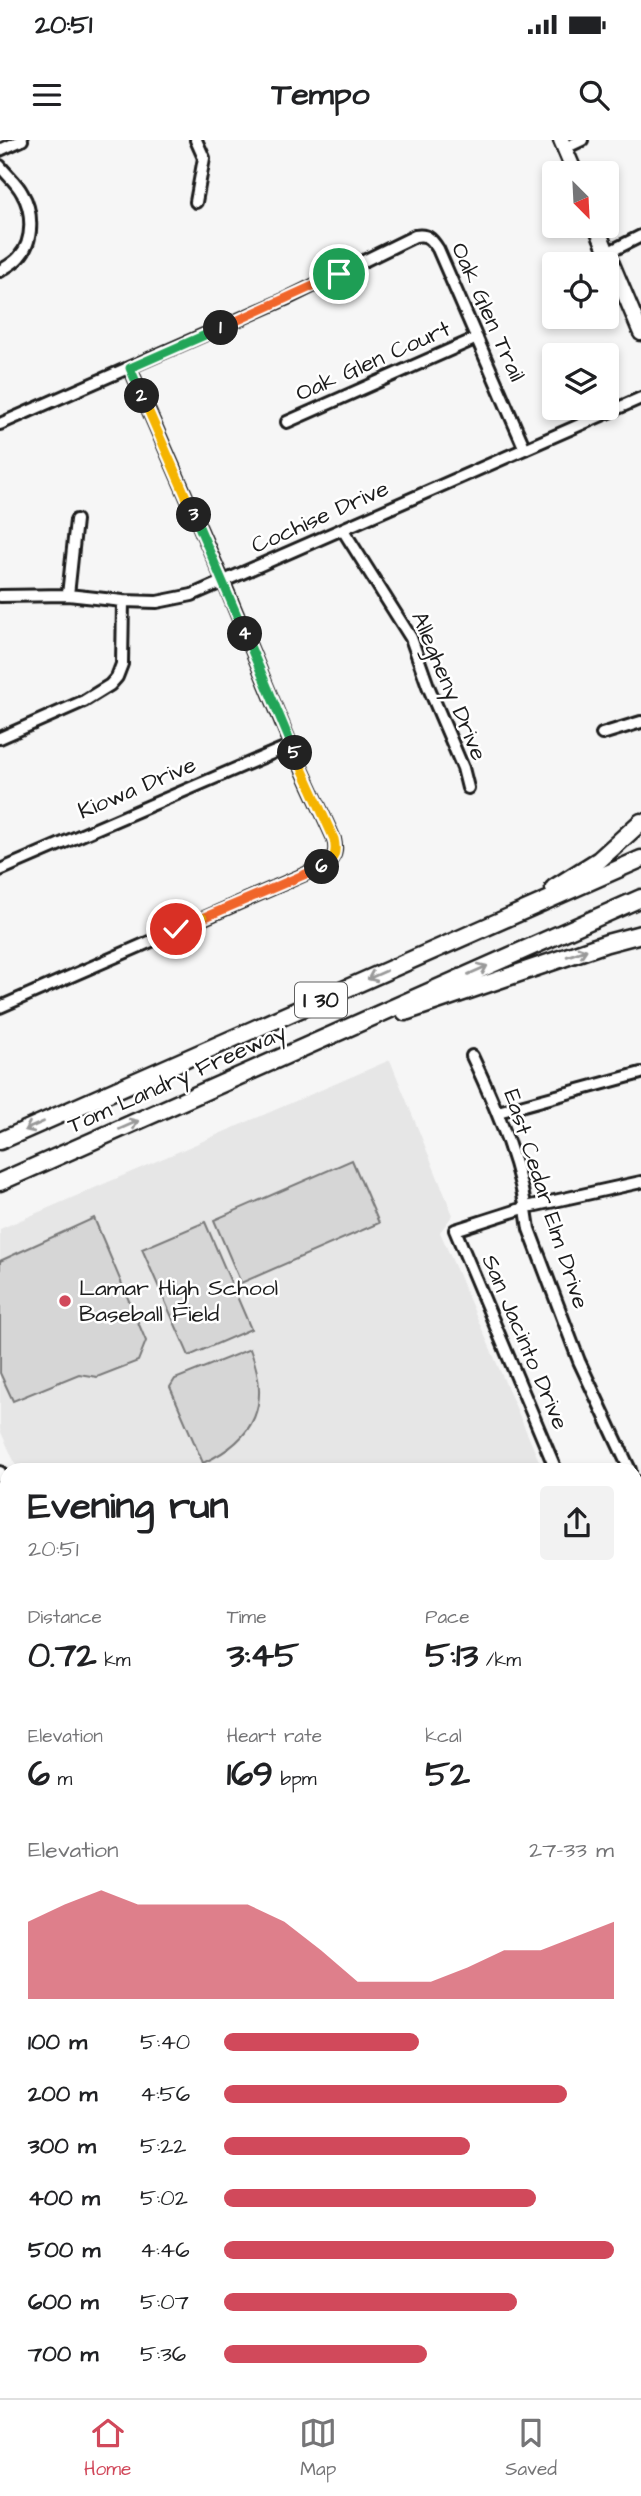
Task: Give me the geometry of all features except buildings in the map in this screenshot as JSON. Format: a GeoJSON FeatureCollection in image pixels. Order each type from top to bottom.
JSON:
{"type":"FeatureCollection","features":[{"type":"Feature","properties":{"kind":"highway"},"geometry":{"type":"LineString","coordinates":[[416,958],[549,891],[598,860],[641,822]]}},
{"type":"Feature","properties":{"kind":"highway","name":"Tom Landry Freeway"},"geometry":{"type":"LineString","coordinates":[[0,1142],[641,859]]}},
{"type":"Feature","properties":{"kind":"highway","name":"Tom Landry Freeway"},"geometry":{"type":"LineString","coordinates":[[0,1182],[641,898]]}},
{"type":"Feature","properties":{"kind":"highway"},"geometry":{"type":"LineString","coordinates":[[281,1057],[472,988],[641,934]]}},
{"type":"Feature","properties":{"kind":"main road"},"geometry":{"type":"LineString","coordinates":[[563,144],[570,161]]}},
{"type":"Feature","properties":{"kind":"main road"},"geometry":{"type":"LineString","coordinates":[[619,281],[641,332]]}},
{"type":"Feature","properties":{"kind":"street"},"geometry":{"type":"LineString","coordinates":[[0,150],[22,140]]}},
{"type":"Feature","properties":{"kind":"street"},"geometry":{"type":"LineString","coordinates":[[196,140],[204,158],[196,202]]}},
{"type":"Feature","properties":{"kind":"street"},"geometry":{"type":"LineString","coordinates":[[563,144],[582,140]]}},
{"type":"Feature","properties":{"kind":"street"},"geometry":{"type":"LineString","coordinates":[[0,166],[23,193],[30,216],[26,244],[19,257],[0,271]]}},
{"type":"Feature","properties":{"kind":"street","name":"Oak Glen Trail"},"geometry":{"type":"LineString","coordinates":[[130,368],[288,298],[415,236],[423,235],[432,240],[438,249],[525,449]]}},
{"type":"Feature","properties":{"kind":"street"},"geometry":{"type":"LineString","coordinates":[[609,252],[641,236]]}},
{"type":"Feature","properties":{"kind":"street","name":"Oak Glen Court"},"geometry":{"type":"LineString","coordinates":[[287,422],[477,338]]}},
{"type":"Feature","properties":{"kind":"street"},"geometry":{"type":"LineString","coordinates":[[0,424],[130,368],[337,850],[334,858],[326,865],[0,1007]]}},
{"type":"Feature","properties":{"kind":"street","name":"Cochise Drive"},"geometry":{"type":"LineString","coordinates":[[0,596],[68,595],[157,602],[192,595],[641,398]]}},
{"type":"Feature","properties":{"kind":"street"},"geometry":{"type":"LineString","coordinates":[[68,595],[76,520]]}},
{"type":"Feature","properties":{"kind":"street","name":"Allegheny Drive"},"geometry":{"type":"LineString","coordinates":[[343,530],[411,638],[455,746],[468,788]]}},
{"type":"Feature","properties":{"kind":"street"},"geometry":{"type":"LineString","coordinates":[[0,738],[84,701],[110,685],[117,677],[122,664],[123,601]]}},
{"type":"Feature","properties":{"kind":"street"},"geometry":{"type":"LineString","coordinates":[[602,734],[641,722]]}},
{"type":"Feature","properties":{"kind":"street","name":"Kiowa Drive"},"geometry":{"type":"LineString","coordinates":[[0,870],[291,745]]}},
{"type":"Feature","properties":{"kind":"street","name":"East Cedar Elm Drive"},"geometry":{"type":"LineString","coordinates":[[472,1056],[498,1112],[527,1207],[529,1229],[579,1361],[627,1463]]}},
{"type":"Feature","properties":{"kind":"street"},"geometry":{"type":"LineString","coordinates":[[498,1112],[641,1073]]}},
{"type":"Feature","properties":{"kind":"street"},"geometry":{"type":"LineString","coordinates":[[527,1207],[641,1182]]}},
{"type":"Feature","properties":{"kind":"street","name":"San Jacinto Drive"},"geometry":{"type":"LineString","coordinates":[[527,1207],[455,1230],[553,1463]]}},
{"type":"Feature","properties":{"kind":"shaded area"},"geometry":{"type":"Polygon","coordinates":[[[390,1060],[453,1215],[440,1232],[540,1463],[15,1463],[0,1430],[0,1229],[390,1060]]]}},
{"type":"Feature","properties":{"kind":"shaded area"},"geometry":{"type":"Polygon","coordinates":[[[352,1160],[379,1223],[241,1283],[214,1220],[352,1160]]]}},
{"type":"Feature","properties":{"kind":"shaded area","name":"Lamar High School Baseball Field"},"geometry":{"type":"Polygon","coordinates":[[[94,1218],[146,1341],[138,1361],[97,1377],[79,1374],[13,1401],[0,1373],[0,1261],[94,1218]]]}},
{"type":"Feature","properties":{"kind":"shaded area"},"geometry":{"type":"Polygon","coordinates":[[[205,1222],[251,1329],[189,1356],[142,1249],[205,1222]]]}},
{"type":"Feature","properties":{"kind":"shaded area"},"geometry":{"type":"Polygon","coordinates":[[[250,1349],[259,1386],[254,1417],[247,1431],[236,1443],[203,1463],[170,1387],[175,1379],[250,1349]]]}},
{"type":"Feature","properties":{"kind":"place","name":"Lamar High School Baseball Field"},"geometry":{"type":"Point","coordinates":[65,1301]}},
{"type":"Feature","properties":{"kind":"route"},"geometry":{"type":"LineString","coordinates":[[176,929],[326,865],[334,858],[337,850],[130,368],[339,274]]}}]}
